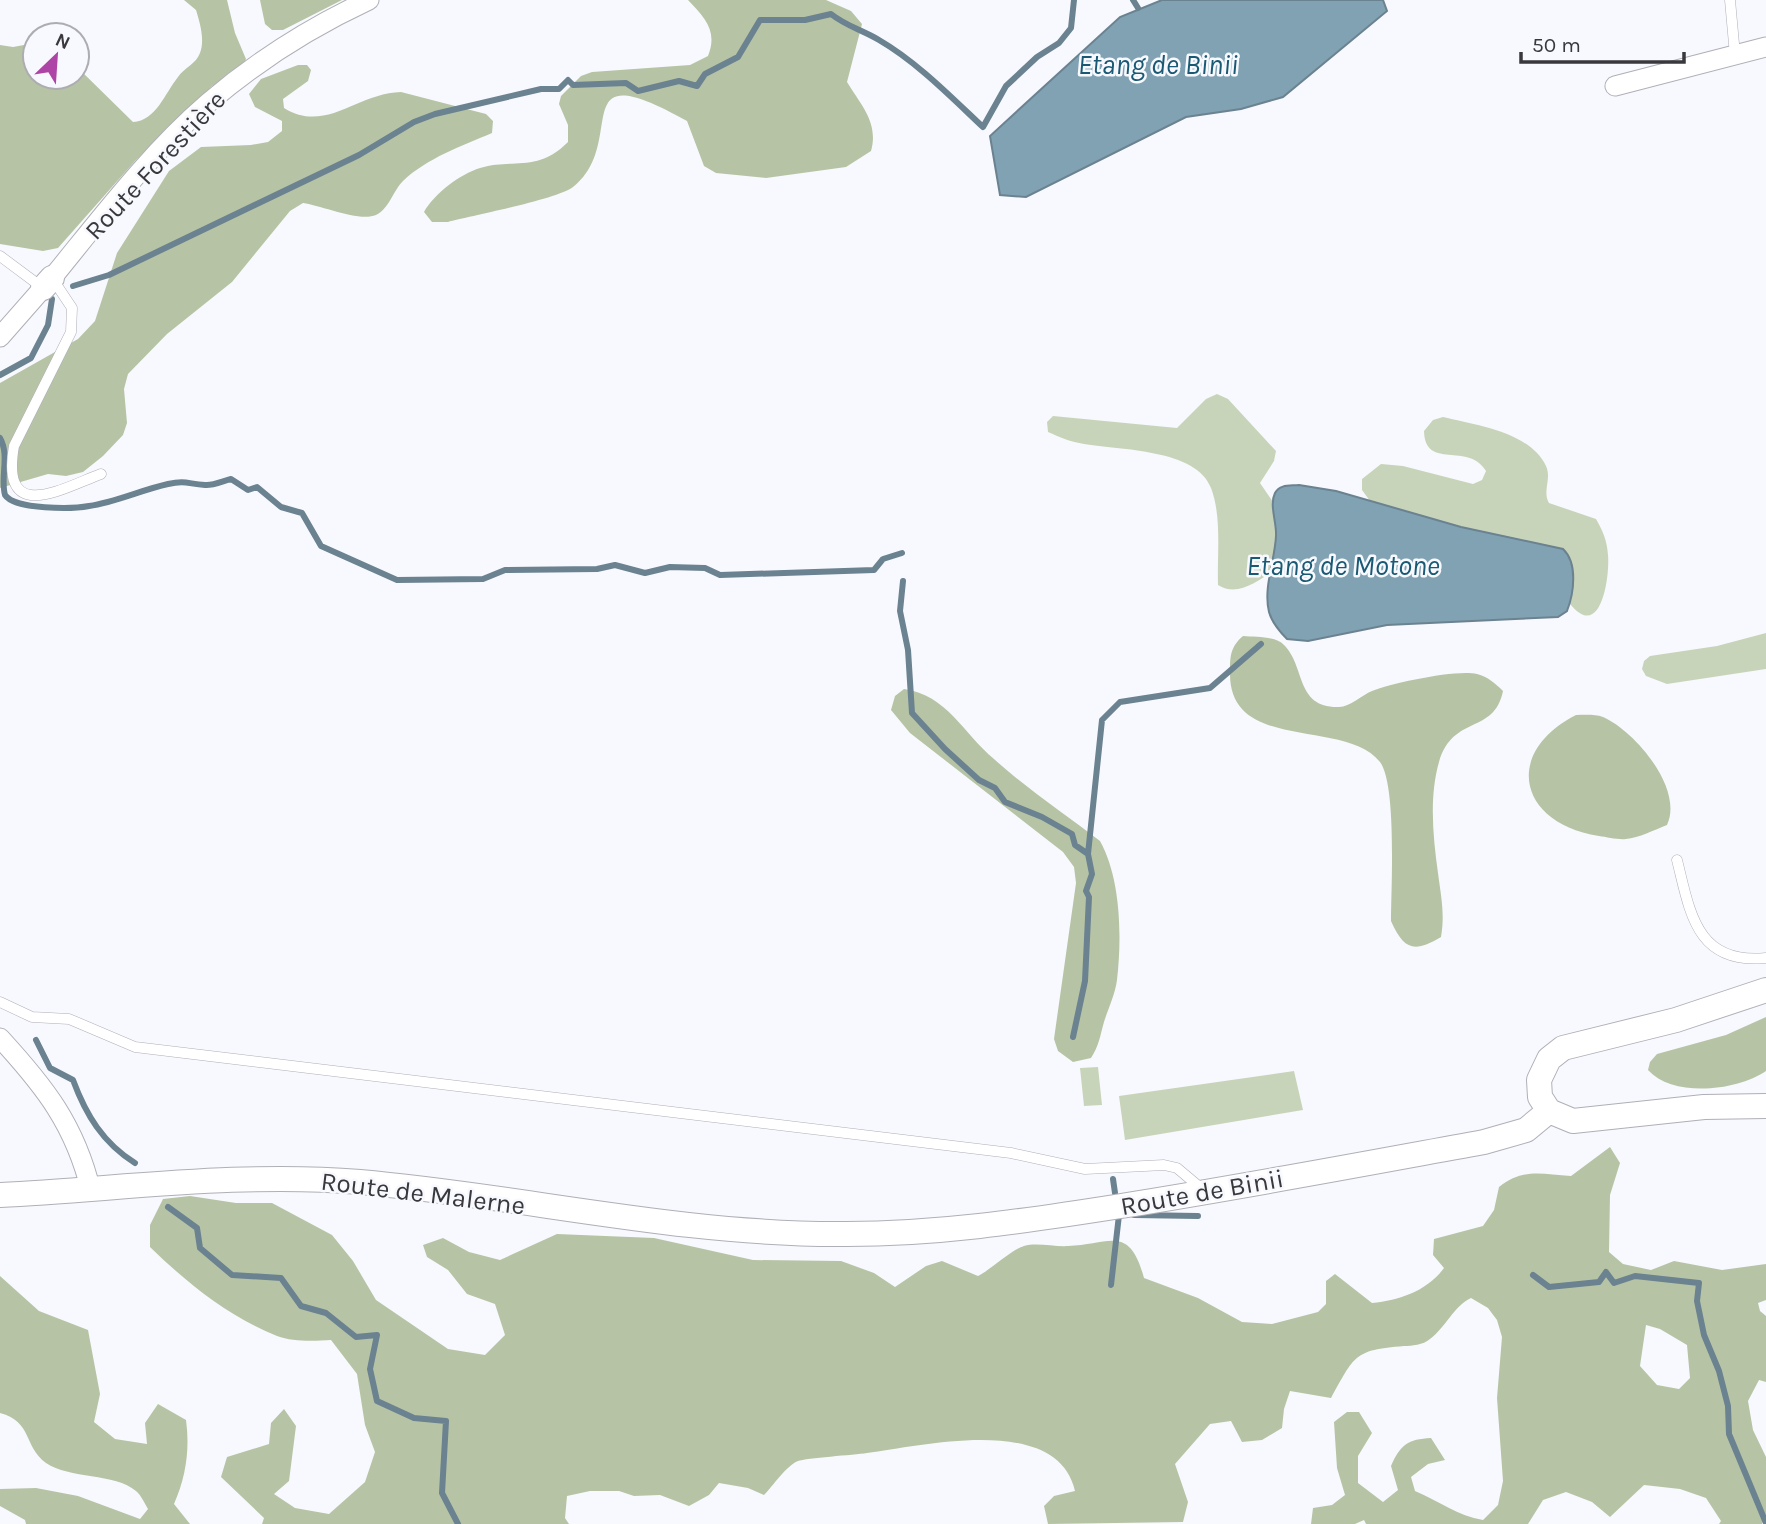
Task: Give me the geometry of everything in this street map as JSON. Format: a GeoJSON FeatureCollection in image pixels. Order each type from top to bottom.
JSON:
{"type":"FeatureCollection","features":[{"type":"Feature","properties":{"kind":"street","name":"Route Forestière"},"geometry":{"type":"LineString","coordinates":[[0,337],[155,158],[207,104],[307,31],[369,0]]}},
{"type":"Feature","properties":{"kind":"street"},"geometry":{"type":"LineString","coordinates":[[1615,86],[1766,47]]}},
{"type":"Feature","properties":{"kind":"street"},"geometry":{"type":"LineString","coordinates":[[1766,990],[1676,1020],[1563,1048],[1549,1059],[1539,1080],[1540,1097],[1549,1111],[1573,1121],[1671,1110],[1766,1106]]}},
{"type":"Feature","properties":{"kind":"street"},"geometry":{"type":"LineString","coordinates":[[0,1038],[38,1080],[69,1126],[78,1145],[91,1191]]}},
{"type":"Feature","properties":{"kind":"street","name":"Route de Binii"},"geometry":{"type":"LineString","coordinates":[[845,1234],[911,1233],[987,1226],[1206,1193],[1483,1142],[1526,1129],[1549,1111]]}},
{"type":"Feature","properties":{"kind":"street","name":"Route de Malerne"},"geometry":{"type":"LineString","coordinates":[[0,1195],[209,1181],[350,1182],[691,1226],[845,1234]]}},
{"type":"Feature","properties":{"kind":"lane"},"geometry":{"type":"LineString","coordinates":[[1730,0],[1735,55]]}},
{"type":"Feature","properties":{"kind":"lane"},"geometry":{"type":"LineString","coordinates":[[0,257],[48,283],[72,308],[71,332],[14,446],[7,465],[9,480],[15,492],[26,497],[42,496],[101,474]]}},
{"type":"Feature","properties":{"kind":"lane"},"geometry":{"type":"LineString","coordinates":[[1677,860],[1691,914],[1700,935],[1718,949],[1743,958],[1766,958]]}},
{"type":"Feature","properties":{"kind":"lane"},"geometry":{"type":"LineString","coordinates":[[0,1002],[32,1017],[69,1019],[135,1046],[1011,1153],[1085,1169],[1164,1165],[1177,1168],[1206,1193]]}},
{"type":"Feature","properties":{"kind":"green space"},"geometry":{"type":"Polygon","coordinates":[[[184,0],[227,0],[235,33],[246,59],[239,71],[212,86],[135,161],[58,248],[43,251],[0,244],[0,45],[21,46],[21,91],[91,91],[91,81],[133,122],[154,112],[178,77],[200,53],[202,37],[196,10],[184,0]]]}},
{"type":"Feature","properties":{"kind":"green space"},"geometry":{"type":"Polygon","coordinates":[[[260,0],[342,0],[283,30],[272,30],[265,24],[260,0]]]}},
{"type":"Feature","properties":{"kind":"green space"},"geometry":{"type":"Polygon","coordinates":[[[688,0],[826,0],[851,11],[862,24],[847,82],[871,123],[871,151],[846,167],[766,178],[716,173],[704,166],[687,121],[649,102],[624,95],[611,99],[604,111],[597,148],[589,168],[573,187],[514,207],[448,222],[432,222],[424,212],[428,205],[464,175],[492,165],[525,163],[546,158],[568,142],[568,125],[559,104],[561,96],[581,76],[592,72],[690,65],[708,56],[711,32],[688,0]]]}},
{"type":"Feature","properties":{"kind":"green space"},"geometry":{"type":"Polygon","coordinates":[[[298,65],[307,65],[311,70],[308,81],[283,99],[284,108],[299,115],[328,115],[385,94],[401,92],[486,114],[493,121],[492,133],[445,153],[412,173],[403,181],[384,209],[376,215],[351,215],[303,203],[290,211],[232,282],[167,334],[128,374],[124,389],[127,423],[123,435],[103,456],[83,472],[66,476],[48,474],[0,488],[0,383],[78,339],[95,321],[117,253],[169,171],[201,147],[268,142],[282,131],[282,121],[255,107],[249,94],[261,79],[298,65]]]}},
{"type":"Feature","properties":{"kind":"green space"},"geometry":{"type":"Polygon","coordinates":[[[1217,394],[1228,399],[1276,451],[1274,461],[1260,483],[1273,502],[1277,526],[1272,572],[1239,589],[1218,585],[1217,511],[1211,488],[1203,475],[1174,459],[1136,450],[1079,443],[1048,432],[1047,422],[1053,416],[1177,428],[1206,399],[1217,394]]]}},
{"type":"Feature","properties":{"kind":"green space"},"geometry":{"type":"Polygon","coordinates":[[[1443,417],[1486,427],[1528,445],[1538,454],[1548,471],[1546,494],[1549,503],[1596,519],[1606,541],[1608,565],[1605,590],[1596,611],[1589,615],[1581,614],[1570,604],[1573,569],[1563,549],[1461,527],[1370,501],[1362,490],[1362,479],[1381,464],[1403,466],[1473,484],[1482,480],[1486,471],[1478,462],[1439,453],[1426,443],[1424,431],[1433,420],[1443,417]]]}},
{"type":"Feature","properties":{"kind":"green space"},"geometry":{"type":"Polygon","coordinates":[[[1766,633],[1766,669],[1667,684],[1646,676],[1642,669],[1644,661],[1650,656],[1717,646],[1766,633]]]}},
{"type":"Feature","properties":{"kind":"green space"},"geometry":{"type":"Polygon","coordinates":[[[1243,636],[1271,638],[1284,645],[1296,664],[1308,694],[1325,706],[1343,706],[1381,688],[1455,673],[1481,675],[1503,691],[1491,714],[1454,737],[1445,747],[1439,762],[1433,817],[1442,905],[1441,937],[1424,945],[1411,946],[1400,938],[1391,921],[1391,814],[1389,792],[1380,762],[1364,749],[1342,741],[1268,725],[1249,715],[1235,699],[1230,674],[1235,644],[1243,636]]]}},
{"type":"Feature","properties":{"kind":"green space"},"geometry":{"type":"Polygon","coordinates":[[[904,689],[932,699],[943,707],[1007,770],[1100,841],[1116,890],[1119,945],[1115,991],[1098,1045],[1091,1058],[1073,1062],[1058,1051],[1054,1039],[1076,883],[1074,867],[1063,852],[910,733],[891,710],[895,696],[904,689]]]}},
{"type":"Feature","properties":{"kind":"green space"},"geometry":{"type":"Polygon","coordinates":[[[1576,715],[1603,717],[1616,724],[1642,748],[1663,779],[1669,795],[1667,825],[1631,838],[1599,836],[1572,829],[1551,817],[1537,802],[1530,785],[1530,767],[1537,748],[1552,731],[1576,715]]]}},
{"type":"Feature","properties":{"kind":"green space"},"geometry":{"type":"Polygon","coordinates":[[[1766,1017],[1766,1071],[1754,1078],[1723,1087],[1689,1088],[1659,1079],[1648,1070],[1650,1062],[1657,1054],[1726,1035],[1766,1017]]]}},
{"type":"Feature","properties":{"kind":"green space"},"geometry":{"type":"Polygon","coordinates":[[[1098,1067],[1102,1105],[1084,1106],[1080,1068],[1098,1067]]]}},
{"type":"Feature","properties":{"kind":"green space"},"geometry":{"type":"Polygon","coordinates":[[[1294,1071],[1303,1110],[1125,1140],[1119,1096],[1294,1071]]]}},
{"type":"Feature","properties":{"kind":"green space"},"geometry":{"type":"Polygon","coordinates":[[[1610,1147],[1620,1163],[1610,1195],[1609,1252],[1623,1264],[1651,1270],[1674,1261],[1722,1270],[1766,1264],[1766,1300],[1758,1303],[1760,1311],[1766,1316],[1766,1382],[1759,1380],[1748,1401],[1753,1430],[1766,1457],[1766,1514],[1762,1524],[1719,1524],[1721,1521],[1706,1498],[1680,1489],[1644,1485],[1610,1517],[1592,1502],[1566,1492],[1543,1500],[1528,1524],[1366,1524],[1364,1520],[1355,1524],[1311,1524],[1313,1508],[1332,1505],[1345,1495],[1337,1468],[1334,1422],[1347,1412],[1359,1412],[1372,1433],[1358,1456],[1358,1483],[1383,1502],[1398,1490],[1391,1466],[1398,1453],[1406,1444],[1431,1438],[1445,1460],[1428,1464],[1411,1477],[1415,1491],[1457,1512],[1483,1520],[1498,1505],[1503,1481],[1497,1398],[1502,1337],[1497,1320],[1488,1308],[1471,1298],[1427,1341],[1374,1350],[1357,1358],[1331,1398],[1290,1391],[1282,1428],[1262,1440],[1242,1442],[1231,1421],[1210,1424],[1175,1464],[1188,1502],[1183,1522],[1048,1524],[1044,1506],[1054,1496],[1075,1491],[1063,1467],[1043,1451],[1016,1443],[985,1440],[953,1441],[798,1461],[789,1467],[764,1495],[748,1488],[719,1483],[709,1495],[689,1506],[660,1495],[634,1496],[619,1491],[590,1491],[567,1496],[565,1518],[569,1524],[262,1524],[264,1518],[221,1477],[227,1457],[269,1444],[271,1423],[284,1409],[296,1426],[289,1481],[274,1494],[295,1508],[329,1514],[365,1482],[375,1452],[365,1425],[357,1374],[331,1340],[290,1339],[259,1328],[209,1298],[150,1247],[150,1225],[163,1199],[190,1196],[236,1203],[272,1203],[332,1235],[353,1261],[376,1300],[448,1349],[485,1355],[505,1335],[495,1304],[467,1294],[448,1270],[427,1257],[423,1245],[443,1238],[469,1252],[500,1260],[557,1234],[654,1238],[753,1260],[841,1261],[874,1273],[895,1287],[926,1266],[942,1261],[978,1276],[1024,1246],[1068,1246],[1116,1241],[1124,1243],[1132,1250],[1144,1278],[1198,1298],[1242,1322],[1272,1324],[1318,1312],[1326,1304],[1326,1281],[1335,1274],[1372,1303],[1393,1300],[1412,1293],[1430,1283],[1444,1268],[1433,1255],[1434,1239],[1483,1226],[1494,1210],[1499,1187],[1524,1175],[1571,1176],[1610,1147]],[[1646,1325],[1640,1366],[1657,1385],[1679,1389],[1690,1378],[1687,1345],[1660,1329],[1646,1325]]]}},
{"type":"Feature","properties":{"kind":"green space"},"geometry":{"type":"Polygon","coordinates":[[[0,1276],[39,1311],[88,1330],[100,1394],[94,1422],[115,1439],[147,1444],[145,1423],[158,1404],[186,1420],[186,1463],[174,1504],[190,1524],[26,1524],[25,1520],[0,1506],[0,1489],[36,1488],[78,1496],[140,1519],[148,1509],[138,1493],[127,1485],[67,1472],[46,1463],[18,1422],[0,1413],[0,1276]]]}},
{"type":"Feature","properties":{"kind":"water","name":"Etang de Binii"},"geometry":{"type":"Polygon","coordinates":[[[1162,0],[1383,0],[1387,11],[1283,97],[1241,109],[1186,117],[1026,197],[1000,195],[990,136],[1120,17],[1162,0]]]}},
{"type":"Feature","properties":{"kind":"water","name":"Etang de Motone"},"geometry":{"type":"Polygon","coordinates":[[[1299,485],[1336,491],[1461,527],[1563,549],[1573,570],[1573,587],[1567,611],[1558,617],[1387,625],[1308,641],[1287,639],[1272,620],[1268,603],[1268,584],[1276,536],[1273,498],[1280,488],[1299,485]]]}},
{"type":"Feature","properties":{"kind":"waterway"},"geometry":{"type":"LineString","coordinates":[[73,286],[109,275],[359,155],[414,122],[435,114],[541,89],[559,89],[568,80],[573,85],[626,83],[638,91],[679,81],[697,86],[705,74],[738,57],[760,20],[805,20],[831,14],[907,59],[983,127],[1006,86],[1037,57],[1059,43],[1071,28],[1074,0]]}},
{"type":"Feature","properties":{"kind":"waterway"},"geometry":{"type":"LineString","coordinates":[[1133,0],[1138,8]]}},
{"type":"Feature","properties":{"kind":"waterway"},"geometry":{"type":"LineString","coordinates":[[0,375],[31,358],[48,325],[52,299]]}},
{"type":"Feature","properties":{"kind":"waterway"},"geometry":{"type":"LineString","coordinates":[[0,438],[5,459],[5,495],[11,500],[32,506],[81,507],[109,502],[174,483],[208,485],[231,479],[248,490],[257,487],[281,507],[302,513],[321,546],[397,580],[483,579],[505,570],[597,569],[615,565],[645,573],[670,567],[705,568],[720,575],[874,570],[883,559],[902,553]]}},
{"type":"Feature","properties":{"kind":"waterway"},"geometry":{"type":"LineString","coordinates":[[903,581],[900,611],[908,650],[912,713],[945,749],[979,780],[995,788],[1005,802],[1042,817],[1072,834],[1075,845],[1088,854],[1092,874],[1086,891],[1089,897],[1085,981],[1073,1037]]}},
{"type":"Feature","properties":{"kind":"waterway"},"geometry":{"type":"LineString","coordinates":[[1088,854],[1102,720],[1120,702],[1210,688],[1261,644]]}},
{"type":"Feature","properties":{"kind":"waterway"},"geometry":{"type":"LineString","coordinates":[[36,1040],[50,1068],[73,1080],[90,1116],[105,1137],[135,1163]]}},
{"type":"Feature","properties":{"kind":"waterway"},"geometry":{"type":"LineString","coordinates":[[1113,1179],[1115,1193]]}},
{"type":"Feature","properties":{"kind":"waterway"},"geometry":{"type":"LineString","coordinates":[[168,1207],[197,1228],[200,1248],[232,1275],[281,1278],[301,1306],[326,1313],[356,1337],[377,1335],[370,1369],[377,1401],[414,1418],[446,1421],[442,1493],[458,1524]]}},
{"type":"Feature","properties":{"kind":"waterway"},"geometry":{"type":"LineString","coordinates":[[1111,1285],[1119,1215]]}},
{"type":"Feature","properties":{"kind":"waterway"},"geometry":{"type":"LineString","coordinates":[[1134,1215],[1198,1216]]}},
{"type":"Feature","properties":{"kind":"waterway"},"geometry":{"type":"LineString","coordinates":[[1533,1275],[1549,1287],[1599,1282],[1606,1272],[1614,1283],[1635,1276],[1699,1283],[1697,1301],[1704,1335],[1719,1371],[1728,1406],[1729,1434],[1766,1523]]}}]}
